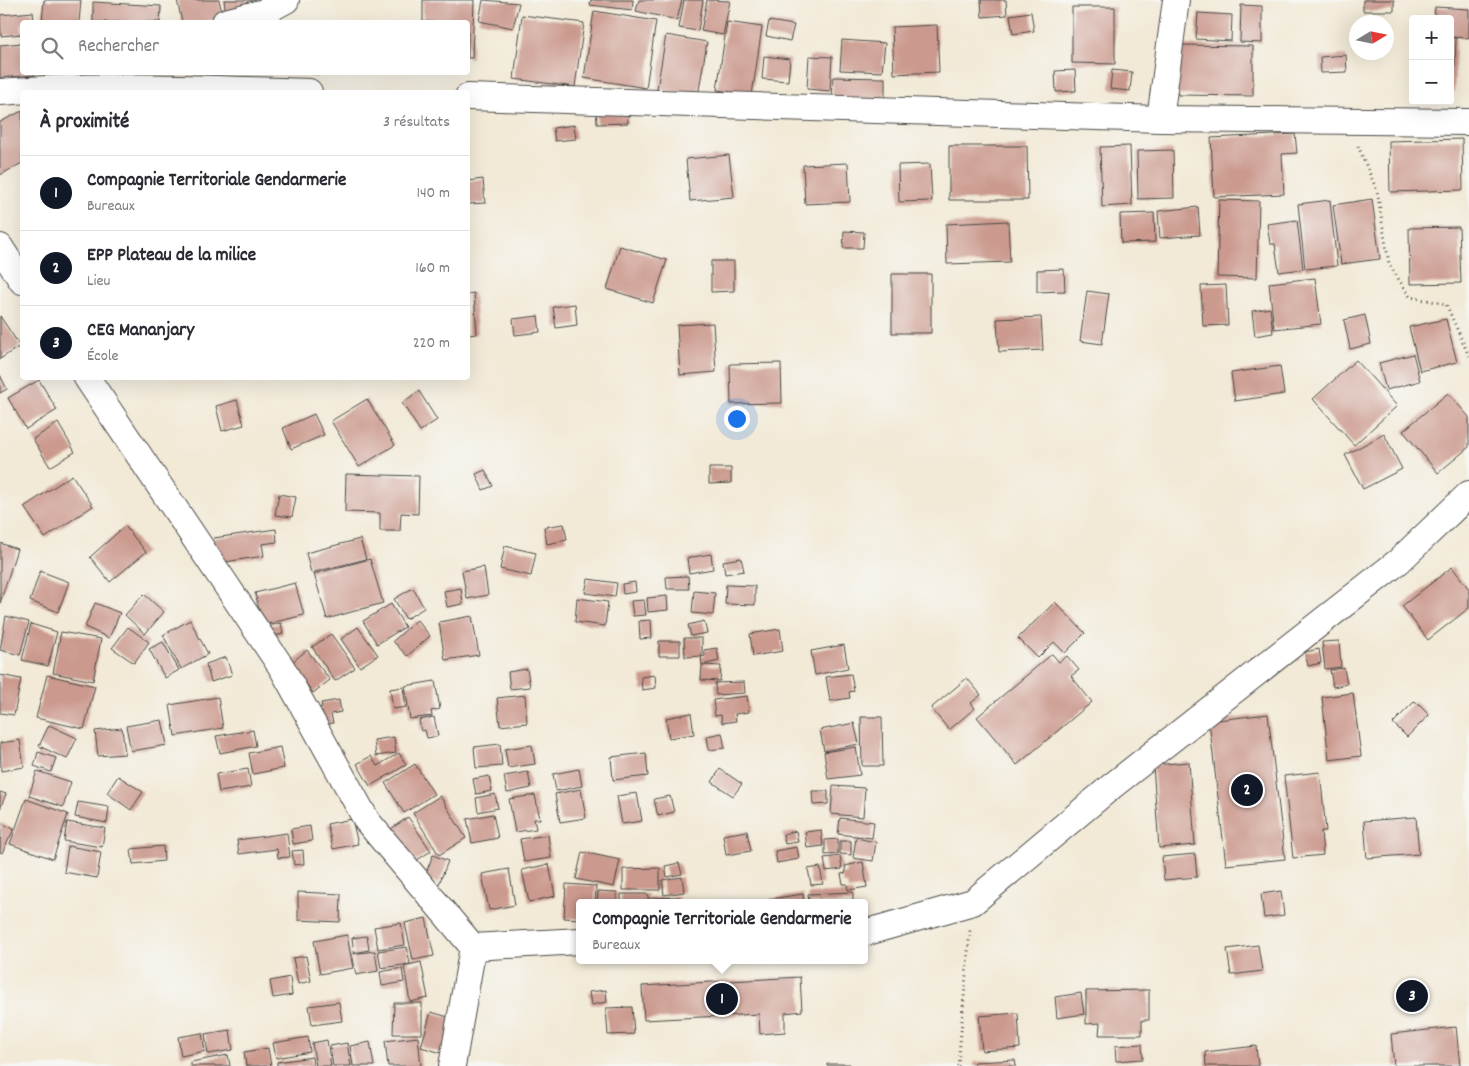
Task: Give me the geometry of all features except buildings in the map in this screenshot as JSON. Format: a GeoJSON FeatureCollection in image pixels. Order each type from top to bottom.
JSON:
{"type":"FeatureCollection","features":[{"type":"Feature","properties":{"kind":"street"},"geometry":{"type":"LineString","coordinates":[[233,20],[264,12],[286,0]]}},
{"type":"Feature","properties":{"kind":"street"},"geometry":{"type":"LineString","coordinates":[[1160,119],[1176,0]]}},
{"type":"Feature","properties":{"kind":"street"},"geometry":{"type":"LineString","coordinates":[[22,90],[164,80],[285,90]]}},
{"type":"Feature","properties":{"kind":"street"},"geometry":{"type":"LineString","coordinates":[[0,92],[20,90]]}},
{"type":"Feature","properties":{"kind":"street"},"geometry":{"type":"LineString","coordinates":[[470,98],[1160,119],[1469,122]]}},
{"type":"Feature","properties":{"kind":"street"},"geometry":{"type":"LineString","coordinates":[[0,247],[20,278]]}},
{"type":"Feature","properties":{"kind":"street"},"geometry":{"type":"LineString","coordinates":[[88,380],[282,668],[368,821],[473,948],[452,1066]]}},
{"type":"Feature","properties":{"kind":"street"},"geometry":{"type":"LineString","coordinates":[[868,932],[972,902],[1112,786],[1399,561],[1469,494]]}},
{"type":"Feature","properties":{"kind":"street"},"geometry":{"type":"LineString","coordinates":[[473,948],[576,941]]}},
{"type":"Feature","properties":{"kind":"path"},"geometry":{"type":"LineString","coordinates":[[1347,120],[1377,191],[1389,264],[1410,297],[1446,304],[1469,356]]}},
{"type":"Feature","properties":{"kind":"path"},"geometry":{"type":"LineString","coordinates":[[958,1066],[972,902]]}},
{"type":"Feature","properties":{"kind":"place","name":"EPP Plateau de la milice"},"geometry":{"type":"Point","coordinates":[1247,790]}},
{"type":"Feature","properties":{"kind":"place","name":"CEG Mananjary"},"geometry":{"type":"Point","coordinates":[1412,996]}},
{"type":"Feature","properties":{"kind":"place","name":"Compagnie Territoriale Gendarmerie"},"geometry":{"type":"Point","coordinates":[722,999]}}]}
